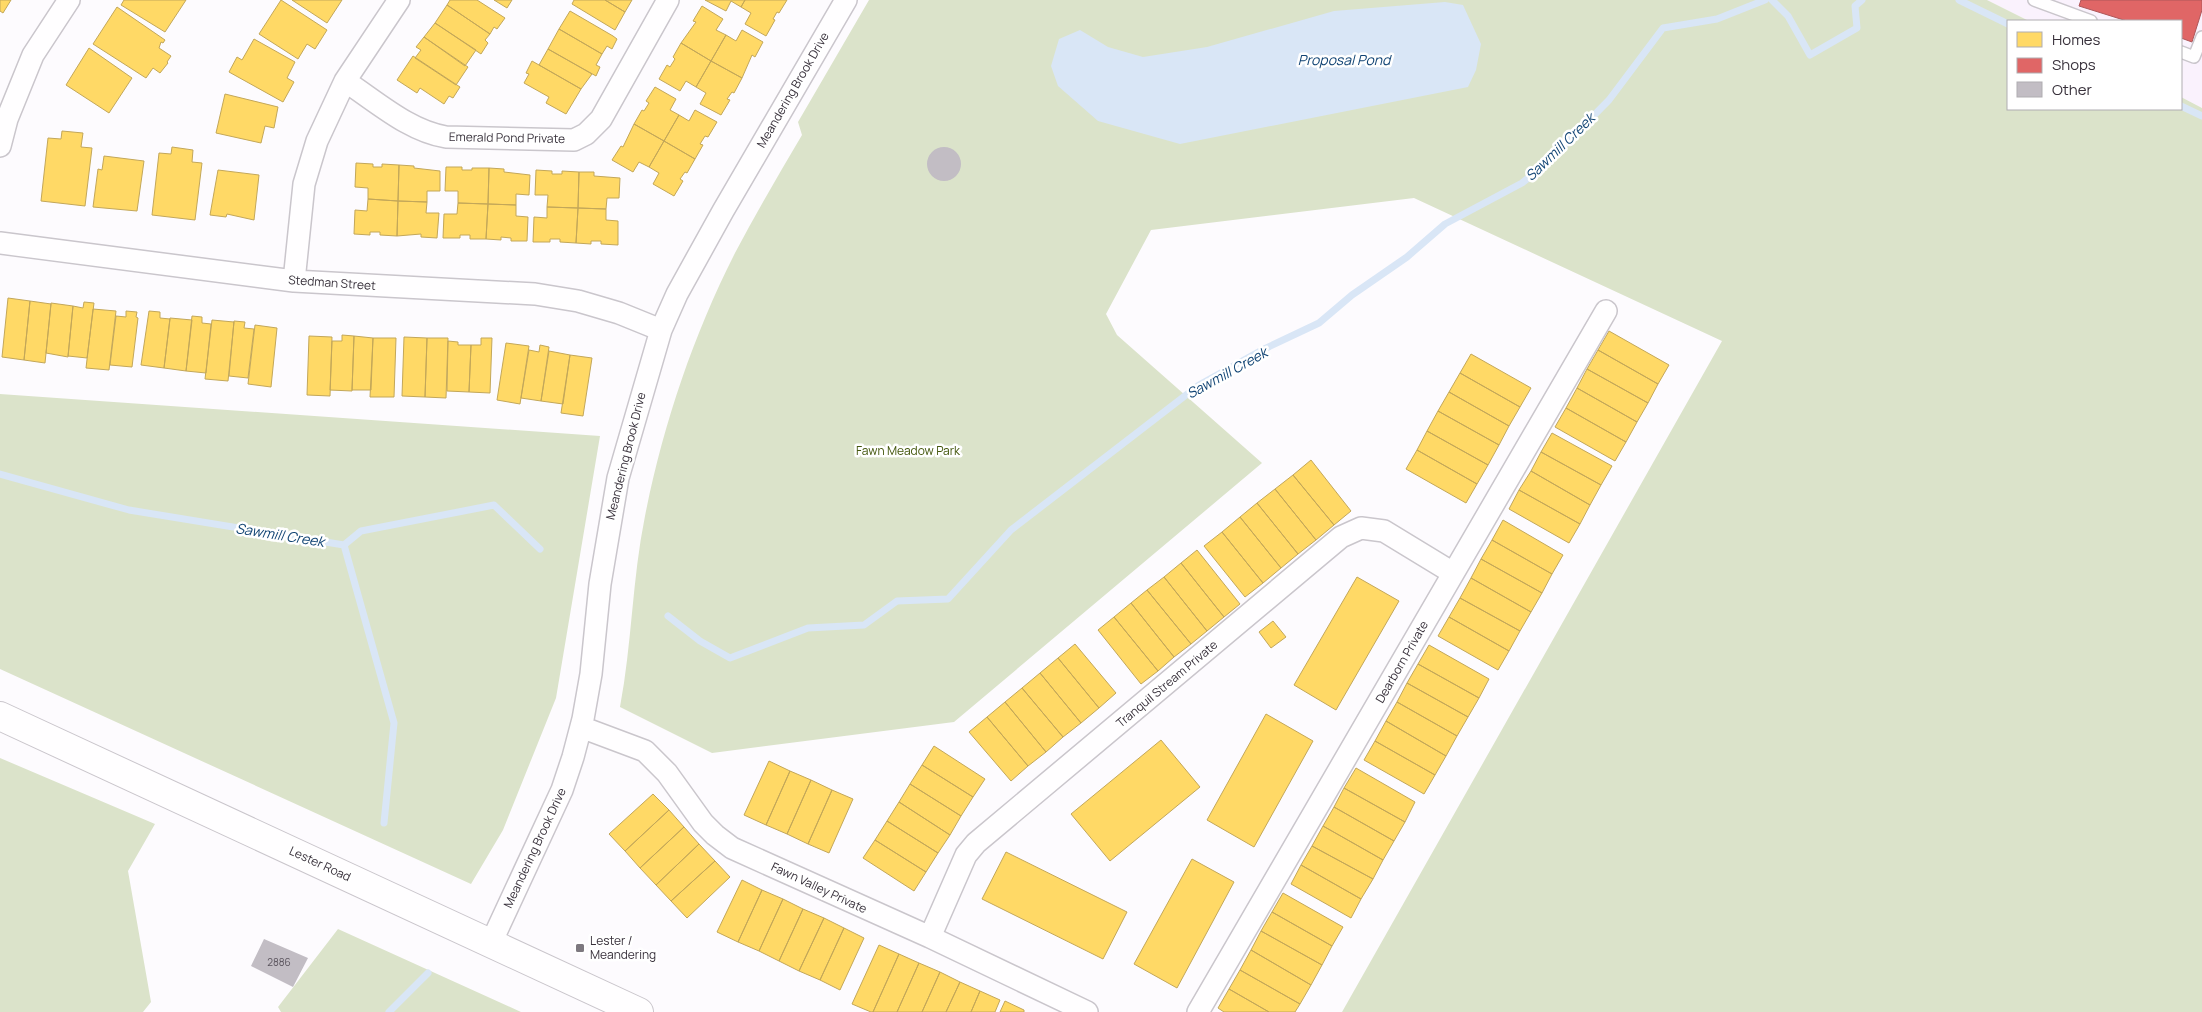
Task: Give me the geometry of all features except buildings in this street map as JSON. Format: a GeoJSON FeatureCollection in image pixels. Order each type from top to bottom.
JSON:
{"type":"FeatureCollection","features":[{"type":"Feature","properties":{"kind":"main road","name":"Lester Road"},"geometry":{"type":"LineString","coordinates":[[0,716],[640,1012]]}},
{"type":"Feature","properties":{"kind":"street"},"geometry":{"type":"LineString","coordinates":[[0,146],[7,119],[32,55],[69,0]]}},
{"type":"Feature","properties":{"kind":"street"},"geometry":{"type":"LineString","coordinates":[[294,281],[304,184],[317,141],[346,81],[399,0]]}},
{"type":"Feature","properties":{"kind":"street","name":"Emerald Pond Private"},"geometry":{"type":"LineString","coordinates":[[346,81],[415,128],[432,135],[446,138],[574,140],[586,134],[600,119],[668,0]]}},
{"type":"Feature","properties":{"kind":"street","name":"Meandering Brook Drive"},"geometry":{"type":"LineString","coordinates":[[491,943],[562,790],[581,727],[591,674],[600,584],[616,488],[661,330],[677,294],[723,211],[846,0]]}},
{"type":"Feature","properties":{"kind":"street","name":"Stedman Street"},"geometry":{"type":"LineString","coordinates":[[0,243],[294,281],[535,294],[578,301],[619,313],[661,330]]}},
{"type":"Feature","properties":{"kind":"street","name":"Dearborn Private"},"geometry":{"type":"LineString","coordinates":[[1198,1012],[1606,312]]}},
{"type":"Feature","properties":{"kind":"street","name":"Tranquil Stream Private"},"geometry":{"type":"LineString","coordinates":[[930,937],[966,855],[976,844],[1341,537],[1361,528],[1384,530],[1453,573]]}},
{"type":"Feature","properties":{"kind":"street","name":"Fawn Valley Private"},"geometry":{"type":"LineString","coordinates":[[581,727],[644,751],[667,773],[703,823],[732,848],[930,937],[1087,1012]]}},
{"type":"Feature","properties":{"kind":"lane"},"geometry":{"type":"LineString","coordinates":[[2034,0],[2088,20]]}},
{"type":"Feature","properties":{"kind":"lane"},"geometry":{"type":"LineString","coordinates":[[2182,52],[2194,57],[2202,37]]}},
{"type":"Feature","properties":{"kind":"shaded area"},"geometry":{"type":"Polygon","coordinates":[[[1987,0],[2202,0],[2202,108],[2182,98],[2182,20],[2027,20],[1987,0]]]}},
{"type":"Feature","properties":{"kind":"green space","name":"Fawn Meadow Park"},"geometry":{"type":"Polygon","coordinates":[[[869,0],[1987,0],[2027,20],[2007,20],[2007,110],[2182,110],[2182,98],[2202,108],[2202,1012],[1342,1012],[1722,341],[1414,198],[1151,230],[1106,314],[1117,335],[1262,463],[954,722],[712,753],[620,707],[637,564],[645,516],[670,415],[693,349],[720,284],[759,208],[802,135],[798,122],[869,0]]]}},
{"type":"Feature","properties":{"kind":"green space"},"geometry":{"type":"Polygon","coordinates":[[[0,394],[600,436],[556,698],[503,830],[471,884],[0,669],[0,394]]]}},
{"type":"Feature","properties":{"kind":"green space"},"geometry":{"type":"Polygon","coordinates":[[[0,758],[155,824],[128,871],[151,1002],[143,1012],[0,1012],[0,758]]]}},
{"type":"Feature","properties":{"kind":"green space"},"geometry":{"type":"Polygon","coordinates":[[[338,929],[521,1012],[281,1012],[278,1007],[338,929]]]}},
{"type":"Feature","properties":{"kind":"water","name":"Proposal Pond"},"geometry":{"type":"Polygon","coordinates":[[[1445,2],[1463,5],[1481,44],[1476,70],[1468,87],[1180,144],[1098,121],[1058,86],[1051,66],[1059,39],[1080,30],[1108,47],[1143,57],[1207,47],[1334,11],[1445,2]]]}},
{"type":"Feature","properties":{"kind":"waterway","name":"Sawmill Creek"},"geometry":{"type":"LineString","coordinates":[[668,616],[700,641],[730,658],[808,628],[864,625],[897,601],[948,599],[1011,530],[1199,385],[1262,350],[1319,323],[1352,295],[1407,257],[1445,224],[1522,183],[1546,164],[1609,100],[1663,28],[1717,19],[1765,0]]}},
{"type":"Feature","properties":{"kind":"waterway","name":"Sawmill Creek"},"geometry":{"type":"LineString","coordinates":[[1772,0],[1788,16],[1810,55],[1857,28],[1855,6],[1862,0]]}},
{"type":"Feature","properties":{"kind":"waterway"},"geometry":{"type":"LineString","coordinates":[[1959,0],[2007,24]]}},
{"type":"Feature","properties":{"kind":"waterway"},"geometry":{"type":"LineString","coordinates":[[2182,106],[2202,116]]}},
{"type":"Feature","properties":{"kind":"waterway","name":"Sawmill Creek"},"geometry":{"type":"LineString","coordinates":[[0,474],[129,510],[344,545],[361,531],[494,505],[540,549]]}},
{"type":"Feature","properties":{"kind":"waterway"},"geometry":{"type":"LineString","coordinates":[[344,545],[394,723],[384,823]]}},
{"type":"Feature","properties":{"kind":"waterway"},"geometry":{"type":"LineString","coordinates":[[389,1012],[428,973]]}},
{"type":"Feature","properties":{"kind":"place","name":"Lester / Meandering"},"geometry":{"type":"Point","coordinates":[580,948]}}]}
